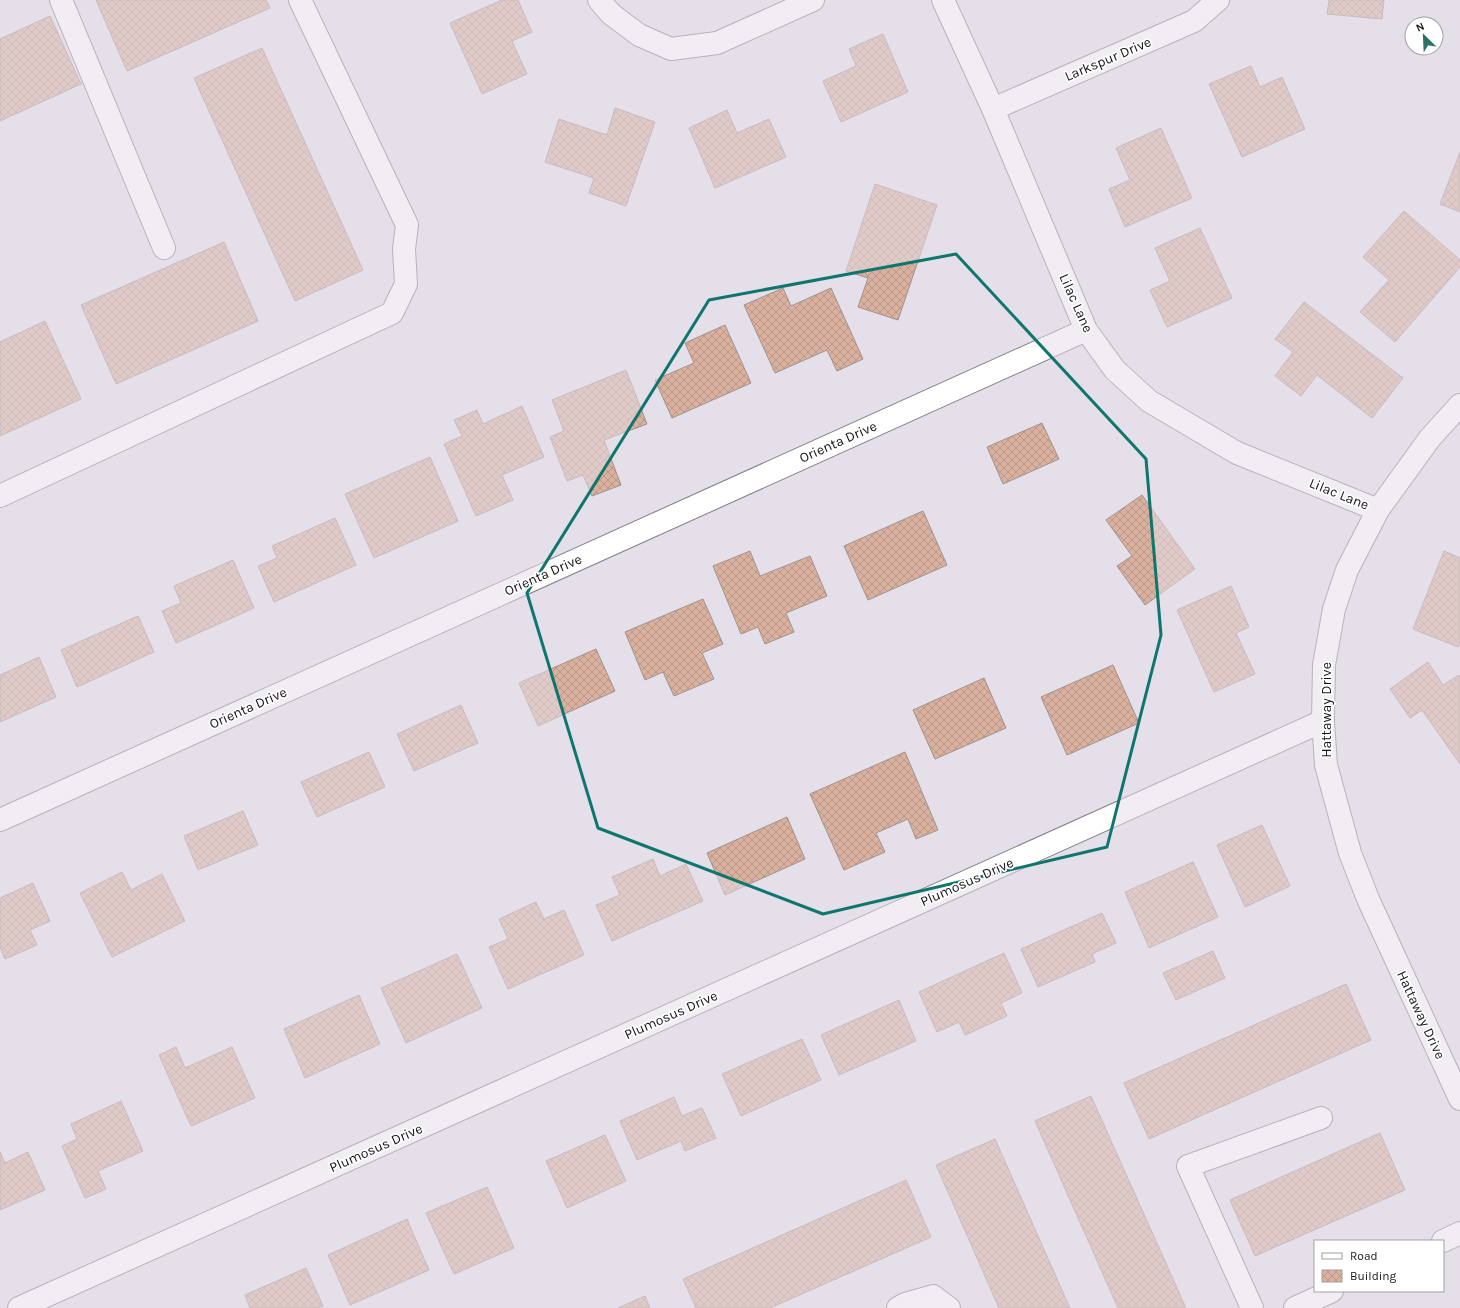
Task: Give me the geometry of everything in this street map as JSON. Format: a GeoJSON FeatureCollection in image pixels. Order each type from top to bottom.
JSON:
{"type":"FeatureCollection","features":[{"type":"Feature","properties":{"kind":"street"},"geometry":{"type":"LineString","coordinates":[[61,0],[164,248]]}},
{"type":"Feature","properties":{"kind":"street"},"geometry":{"type":"LineString","coordinates":[[0,496],[392,313],[406,284],[404,249],[407,225],[300,0]]}},
{"type":"Feature","properties":{"kind":"street"},"geometry":{"type":"LineString","coordinates":[[599,0],[611,14],[639,35],[671,49],[717,43],[813,0]]}},
{"type":"Feature","properties":{"kind":"street","name":"Lilac Lane"},"geometry":{"type":"LineString","coordinates":[[943,0],[993,109],[1086,330],[1115,370],[1149,401],[1237,452],[1378,510]]}},
{"type":"Feature","properties":{"kind":"street","name":"Larkspur Drive"},"geometry":{"type":"LineString","coordinates":[[993,109],[1194,21],[1218,0]]}},
{"type":"Feature","properties":{"kind":"street","name":"Orienta Drive"},"geometry":{"type":"LineString","coordinates":[[0,820],[1086,330]]}},
{"type":"Feature","properties":{"kind":"street","name":"Hattaway Drive"},"geometry":{"type":"LineString","coordinates":[[1460,405],[1430,438],[1378,510],[1347,570],[1334,609],[1324,665],[1323,721],[1326,765],[1350,853],[1368,899],[1460,1099]]}},
{"type":"Feature","properties":{"kind":"street","name":"Plumosus Drive"},"geometry":{"type":"LineString","coordinates":[[19,1308],[1323,721]]}},
{"type":"Feature","properties":{"kind":"street"},"geometry":{"type":"LineString","coordinates":[[1252,1308],[1188,1166],[1321,1118]]}},
{"type":"Feature","properties":{"kind":"street"},"geometry":{"type":"LineString","coordinates":[[1444,1241],[1460,1233]]}},
{"type":"Feature","properties":{"kind":"street"},"geometry":{"type":"LineString","coordinates":[[1295,1308],[1330,1292]]}},
{"type":"Feature","properties":{"kind":"street"},"geometry":{"type":"LineString","coordinates":[[898,1308],[905,1304],[933,1296],[949,1308]]}},
{"type":"Feature","properties":{"kind":"highlighted area"},"geometry":{"type":"Polygon","coordinates":[[[956,254],[1146,459],[1161,635],[1107,847],[823,914],[598,828],[527,593],[709,300],[956,254]]]}},
{"type":"Feature","properties":{"kind":"building"},"geometry":{"type":"Polygon","coordinates":[[[96,0],[266,0],[270,8],[127,71],[96,0]]]}},
{"type":"Feature","properties":{"kind":"building"},"geometry":{"type":"Polygon","coordinates":[[[502,0],[518,0],[532,32],[512,41],[527,74],[482,94],[450,23],[502,0]]]}},
{"type":"Feature","properties":{"kind":"building"},"geometry":{"type":"Polygon","coordinates":[[[1329,0],[1384,0],[1382,19],[1327,14],[1329,0]]]}},
{"type":"Feature","properties":{"kind":"building"},"geometry":{"type":"Polygon","coordinates":[[[50,16],[81,84],[0,121],[0,39],[50,16]]]}},
{"type":"Feature","properties":{"kind":"building"},"geometry":{"type":"Polygon","coordinates":[[[883,34],[908,92],[841,122],[823,81],[856,66],[849,49],[883,34]]]}},
{"type":"Feature","properties":{"kind":"building"},"geometry":{"type":"Polygon","coordinates":[[[262,48],[363,270],[295,301],[194,78],[262,48]]]}},
{"type":"Feature","properties":{"kind":"building"},"geometry":{"type":"Polygon","coordinates":[[[1251,66],[1260,87],[1282,77],[1305,129],[1242,157],[1209,84],[1251,66]]]}},
{"type":"Feature","properties":{"kind":"building"},"geometry":{"type":"Polygon","coordinates":[[[615,108],[655,122],[626,206],[589,193],[594,178],[545,162],[559,119],[607,135],[615,108]]]}},
{"type":"Feature","properties":{"kind":"building"},"geometry":{"type":"Polygon","coordinates":[[[727,110],[737,133],[769,119],[786,157],[715,188],[689,128],[727,110]]]}},
{"type":"Feature","properties":{"kind":"building"},"geometry":{"type":"Polygon","coordinates":[[[1161,128],[1192,198],[1125,227],[1109,189],[1130,180],[1116,148],[1161,128]]]}},
{"type":"Feature","properties":{"kind":"building"},"geometry":{"type":"Polygon","coordinates":[[[1460,152],[1460,212],[1440,204],[1460,152]]]}},
{"type":"Feature","properties":{"kind":"building"},"geometry":{"type":"Polygon","coordinates":[[[875,184],[937,205],[898,320],[858,307],[868,278],[846,271],[875,184]]]}},
{"type":"Feature","properties":{"kind":"building"},"geometry":{"type":"Polygon","coordinates":[[[1404,211],[1460,260],[1460,267],[1395,342],[1360,312],[1389,280],[1363,257],[1404,211]]]}},
{"type":"Feature","properties":{"kind":"building"},"geometry":{"type":"Polygon","coordinates":[[[1200,228],[1232,298],[1167,327],[1150,290],[1170,281],[1155,248],[1200,228]]]}},
{"type":"Feature","properties":{"kind":"building"},"geometry":{"type":"Polygon","coordinates":[[[224,242],[258,321],[116,384],[81,305],[224,242]]]}},
{"type":"Feature","properties":{"kind":"building"},"geometry":{"type":"Polygon","coordinates":[[[783,288],[791,306],[831,288],[863,359],[837,371],[827,350],[775,373],[744,305],[783,288]]]}},
{"type":"Feature","properties":{"kind":"building"},"geometry":{"type":"Polygon","coordinates":[[[1304,302],[1403,378],[1372,418],[1317,375],[1301,396],[1275,376],[1293,352],[1275,339],[1304,302]]]}},
{"type":"Feature","properties":{"kind":"building"},"geometry":{"type":"Polygon","coordinates":[[[45,321],[81,399],[0,436],[0,342],[45,321]]]}},
{"type":"Feature","properties":{"kind":"building"},"geometry":{"type":"Polygon","coordinates":[[[725,325],[751,383],[672,418],[655,380],[694,363],[685,343],[725,325]]]}},
{"type":"Feature","properties":{"kind":"building"},"geometry":{"type":"Polygon","coordinates":[[[626,370],[647,424],[604,440],[621,485],[592,496],[583,475],[567,481],[550,437],[564,431],[552,400],[626,370]]]}},
{"type":"Feature","properties":{"kind":"building"},"geometry":{"type":"Polygon","coordinates":[[[522,406],[544,457],[502,475],[513,500],[476,516],[444,444],[462,436],[454,420],[477,410],[483,424],[522,406]]]}},
{"type":"Feature","properties":{"kind":"building"},"geometry":{"type":"Polygon","coordinates":[[[1042,423],[1059,459],[1003,484],[987,447],[1042,423]]]}},
{"type":"Feature","properties":{"kind":"building"},"geometry":{"type":"Polygon","coordinates":[[[430,457],[458,521],[374,558],[345,494],[430,457]]]}},
{"type":"Feature","properties":{"kind":"building"},"geometry":{"type":"Polygon","coordinates":[[[1142,495],[1195,569],[1145,605],[1117,566],[1132,556],[1106,520],[1142,495]]]}},
{"type":"Feature","properties":{"kind":"building"},"geometry":{"type":"Polygon","coordinates":[[[923,511],[947,565],[868,600],[844,546],[923,511]]]}},
{"type":"Feature","properties":{"kind":"building"},"geometry":{"type":"Polygon","coordinates":[[[335,518],[356,565],[274,602],[258,566],[277,558],[272,546],[335,518]]]}},
{"type":"Feature","properties":{"kind":"building"},"geometry":{"type":"Polygon","coordinates":[[[750,551],[760,576],[810,556],[827,596],[786,613],[794,632],[765,644],[758,627],[741,634],[713,566],[750,551]]]}},
{"type":"Feature","properties":{"kind":"building"},"geometry":{"type":"Polygon","coordinates":[[[1444,551],[1460,558],[1460,642],[1458,647],[1413,629],[1444,551]]]}},
{"type":"Feature","properties":{"kind":"building"},"geometry":{"type":"Polygon","coordinates":[[[233,560],[254,608],[176,643],[162,611],[181,603],[174,586],[233,560]]]}},
{"type":"Feature","properties":{"kind":"building"},"geometry":{"type":"Polygon","coordinates":[[[1231,586],[1249,627],[1236,633],[1255,674],[1214,692],[1177,610],[1231,586]]]}},
{"type":"Feature","properties":{"kind":"building"},"geometry":{"type":"Polygon","coordinates":[[[703,599],[723,644],[702,653],[714,679],[674,696],[663,672],[645,680],[625,632],[703,599]]]}},
{"type":"Feature","properties":{"kind":"building"},"geometry":{"type":"Polygon","coordinates":[[[138,616],[154,652],[77,687],[61,650],[138,616]]]}},
{"type":"Feature","properties":{"kind":"building"},"geometry":{"type":"Polygon","coordinates":[[[596,649],[615,691],[538,726],[519,683],[596,649]]]}},
{"type":"Feature","properties":{"kind":"building"},"geometry":{"type":"Polygon","coordinates":[[[39,657],[56,697],[0,722],[0,675],[39,657]]]}},
{"type":"Feature","properties":{"kind":"building"},"geometry":{"type":"Polygon","coordinates":[[[1428,662],[1443,685],[1459,675],[1460,677],[1460,764],[1422,710],[1410,718],[1390,689],[1428,662]]]}},
{"type":"Feature","properties":{"kind":"building"},"geometry":{"type":"Polygon","coordinates":[[[1113,665],[1139,723],[1067,755],[1041,697],[1113,665]]]}},
{"type":"Feature","properties":{"kind":"building"},"geometry":{"type":"Polygon","coordinates":[[[984,678],[1006,728],[935,759],[913,710],[984,678]]]}},
{"type":"Feature","properties":{"kind":"building"},"geometry":{"type":"Polygon","coordinates":[[[461,705],[478,743],[414,771],[397,734],[461,705]]]}},
{"type":"Feature","properties":{"kind":"building"},"geometry":{"type":"Polygon","coordinates":[[[369,752],[385,787],[317,817],[301,782],[369,752]]]}},
{"type":"Feature","properties":{"kind":"building"},"geometry":{"type":"Polygon","coordinates":[[[905,752],[938,830],[916,839],[908,819],[876,833],[885,852],[844,870],[810,794],[905,752]]]}},
{"type":"Feature","properties":{"kind":"building"},"geometry":{"type":"Polygon","coordinates":[[[243,811],[258,845],[198,870],[184,836],[243,811]]]}},
{"type":"Feature","properties":{"kind":"building"},"geometry":{"type":"Polygon","coordinates":[[[787,817],[805,859],[725,895],[707,853],[787,817]]]}},
{"type":"Feature","properties":{"kind":"building"},"geometry":{"type":"Polygon","coordinates":[[[1262,825],[1290,886],[1245,907],[1217,845],[1262,825]]]}},
{"type":"Feature","properties":{"kind":"building"},"geometry":{"type":"Polygon","coordinates":[[[653,859],[660,876],[686,864],[703,901],[612,941],[596,905],[620,895],[612,877],[653,859]]]}},
{"type":"Feature","properties":{"kind":"building"},"geometry":{"type":"Polygon","coordinates":[[[1193,862],[1218,917],[1149,948],[1125,892],[1193,862]]]}},
{"type":"Feature","properties":{"kind":"building"},"geometry":{"type":"Polygon","coordinates":[[[122,872],[131,890],[162,874],[185,921],[112,957],[80,893],[122,872]]]}},
{"type":"Feature","properties":{"kind":"building"},"geometry":{"type":"Polygon","coordinates":[[[33,883],[50,921],[30,930],[37,945],[5,959],[0,947],[0,898],[33,883]]]}},
{"type":"Feature","properties":{"kind":"building"},"geometry":{"type":"Polygon","coordinates":[[[536,902],[544,919],[564,910],[584,955],[508,989],[489,947],[508,939],[499,919],[536,902]]]}},
{"type":"Feature","properties":{"kind":"building"},"geometry":{"type":"Polygon","coordinates":[[[1102,913],[1116,943],[1092,954],[1095,962],[1038,987],[1021,949],[1102,913]]]}},
{"type":"Feature","properties":{"kind":"building"},"geometry":{"type":"Polygon","coordinates":[[[1213,951],[1225,978],[1176,1000],[1163,973],[1213,951]]]}},
{"type":"Feature","properties":{"kind":"building"},"geometry":{"type":"Polygon","coordinates":[[[1004,953],[1022,993],[1001,1003],[1007,1016],[965,1035],[959,1022],[937,1032],[919,992],[1004,953]]]}},
{"type":"Feature","properties":{"kind":"building"},"geometry":{"type":"Polygon","coordinates":[[[457,954],[482,1008],[406,1043],[381,988],[457,954]]]}},
{"type":"Feature","properties":{"kind":"building"},"geometry":{"type":"Polygon","coordinates":[[[1346,984],[1371,1040],[1149,1139],[1124,1083],[1346,984]]]}},
{"type":"Feature","properties":{"kind":"building"},"geometry":{"type":"Polygon","coordinates":[[[359,995],[380,1044],[305,1078],[284,1029],[359,995]]]}},
{"type":"Feature","properties":{"kind":"building"},"geometry":{"type":"Polygon","coordinates":[[[899,1000],[916,1041],[839,1075],[821,1035],[899,1000]]]}},
{"type":"Feature","properties":{"kind":"building"},"geometry":{"type":"Polygon","coordinates":[[[802,1039],[821,1080],[741,1116],[722,1074],[802,1039]]]}},
{"type":"Feature","properties":{"kind":"building"},"geometry":{"type":"Polygon","coordinates":[[[176,1047],[185,1068],[232,1047],[255,1098],[191,1126],[159,1055],[176,1047]]]}},
{"type":"Feature","properties":{"kind":"building"},"geometry":{"type":"Polygon","coordinates":[[[1091,1096],[1186,1308],[1118,1308],[1035,1121],[1091,1096]]]}},
{"type":"Feature","properties":{"kind":"building"},"geometry":{"type":"Polygon","coordinates":[[[674,1097],[682,1116],[702,1108],[716,1138],[685,1151],[681,1141],[637,1160],[620,1121],[674,1097]]]}},
{"type":"Feature","properties":{"kind":"building"},"geometry":{"type":"Polygon","coordinates":[[[121,1101],[143,1151],[98,1171],[106,1189],[85,1198],[62,1146],[77,1139],[71,1124],[121,1101]]]}},
{"type":"Feature","properties":{"kind":"building"},"geometry":{"type":"Polygon","coordinates":[[[1380,1133],[1405,1190],[1255,1256],[1230,1200],[1380,1133]]]}},
{"type":"Feature","properties":{"kind":"building"},"geometry":{"type":"Polygon","coordinates":[[[605,1135],[626,1181],[567,1208],[546,1161],[605,1135]]]}},
{"type":"Feature","properties":{"kind":"building"},"geometry":{"type":"Polygon","coordinates":[[[995,1139],[1070,1308],[999,1308],[936,1165],[995,1139]]]}},
{"type":"Feature","properties":{"kind":"building"},"geometry":{"type":"Polygon","coordinates":[[[0,1152],[5,1163],[28,1152],[45,1190],[0,1210],[0,1152]]]}},
{"type":"Feature","properties":{"kind":"building"},"geometry":{"type":"Polygon","coordinates":[[[906,1180],[931,1237],[770,1308],[696,1308],[683,1279],[906,1180]]]}},
{"type":"Feature","properties":{"kind":"building"},"geometry":{"type":"Polygon","coordinates":[[[487,1187],[514,1248],[454,1274],[426,1213],[487,1187]]]}},
{"type":"Feature","properties":{"kind":"building"},"geometry":{"type":"Polygon","coordinates":[[[407,1219],[429,1270],[350,1305],[328,1255],[407,1219]]]}},
{"type":"Feature","properties":{"kind":"building"},"geometry":{"type":"Polygon","coordinates":[[[306,1268],[323,1306],[318,1308],[250,1308],[245,1295],[306,1268]]]}},
{"type":"Feature","properties":{"kind":"building"},"geometry":{"type":"Polygon","coordinates":[[[645,1296],[650,1308],[618,1308],[645,1296]]]}}]}
